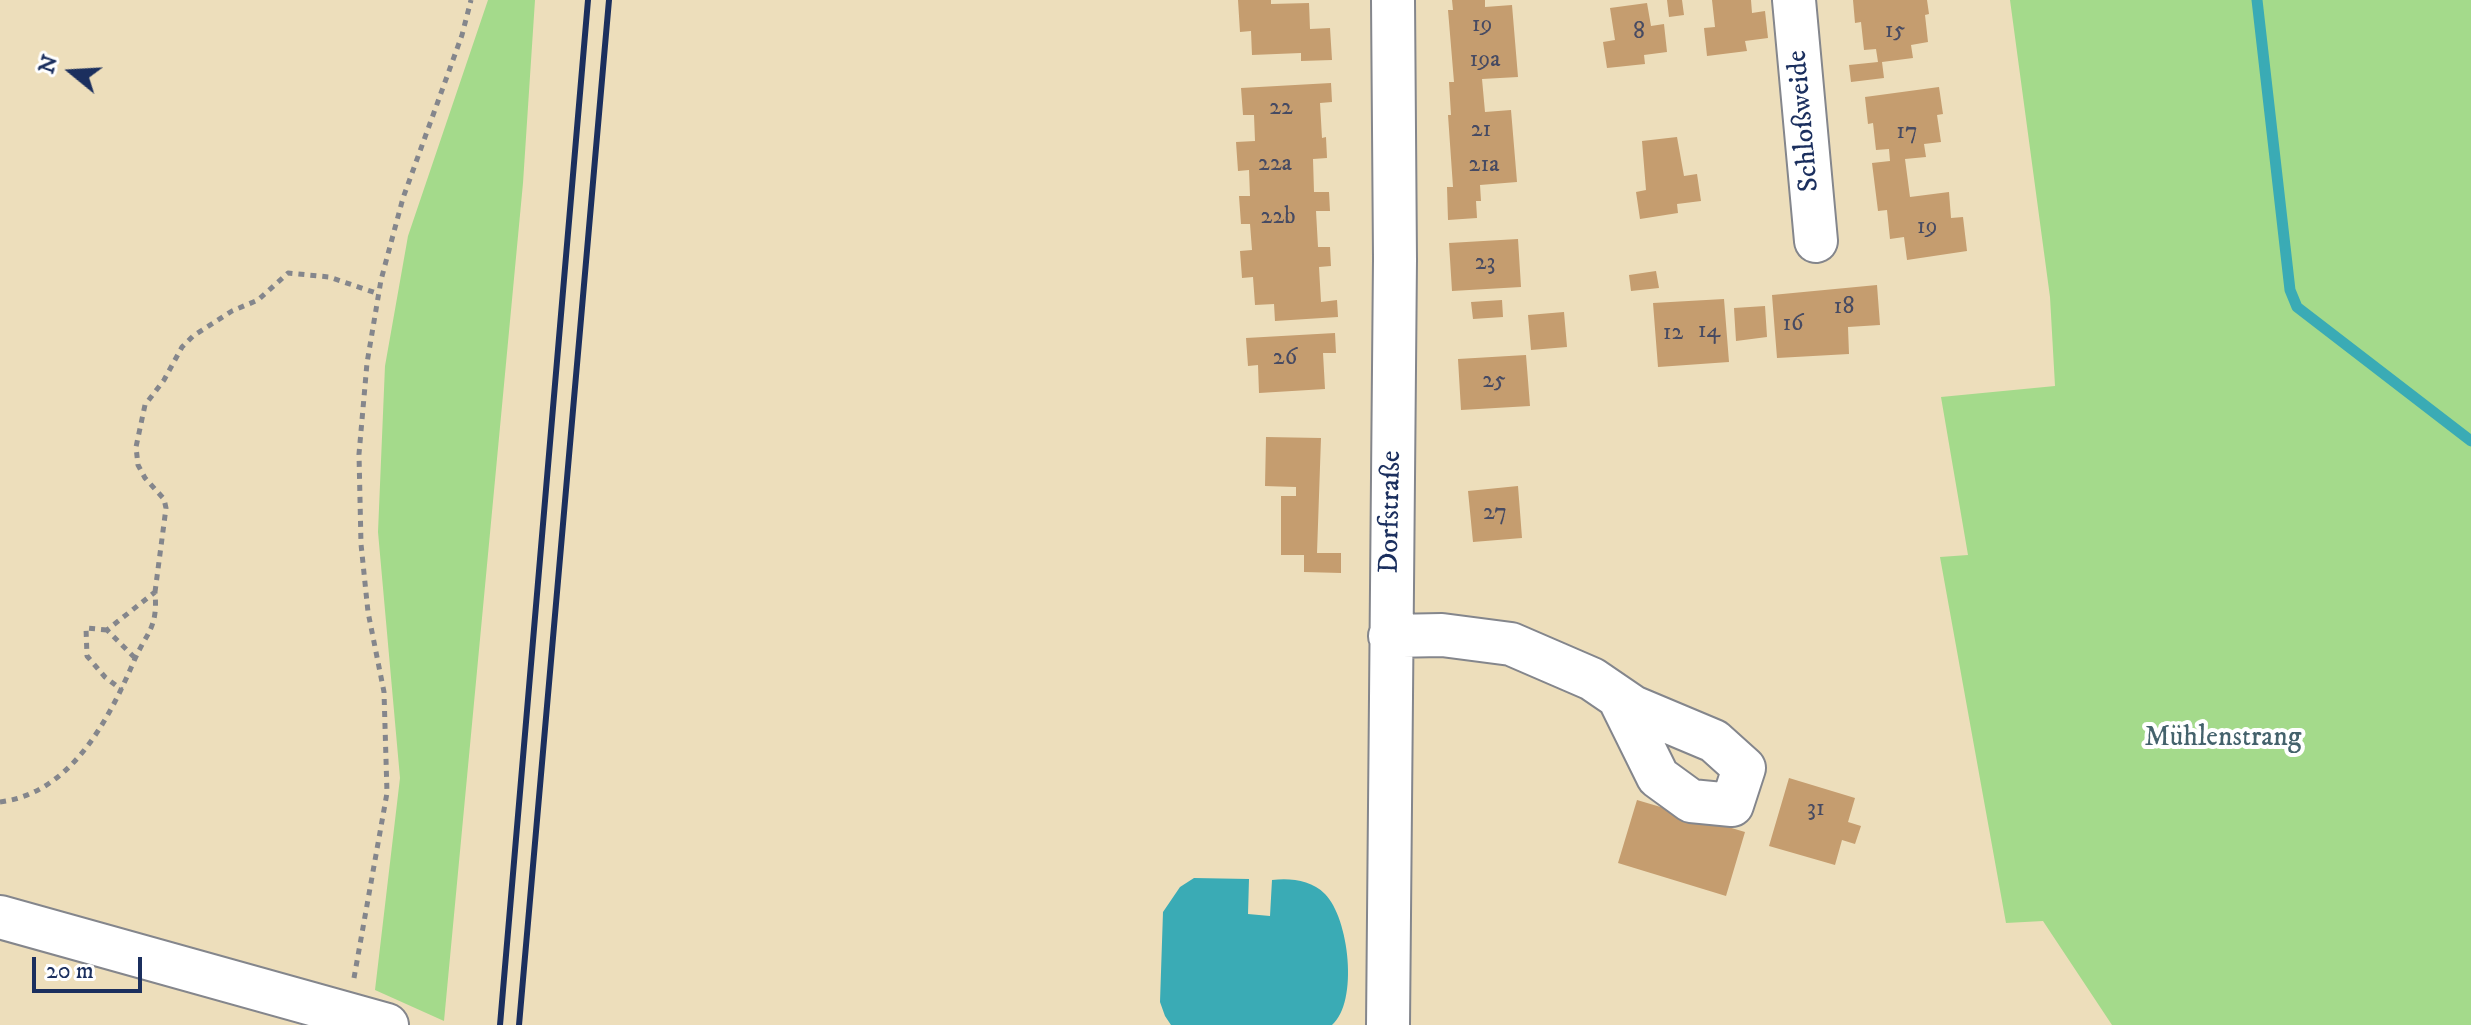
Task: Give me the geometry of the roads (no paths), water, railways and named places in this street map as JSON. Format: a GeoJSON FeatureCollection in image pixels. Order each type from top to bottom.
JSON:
{"type":"FeatureCollection","features":[{"type":"Feature","properties":{"kind":"street","name":"Dorfstraße"},"geometry":{"type":"LineString","coordinates":[[1388,1025],[1395,259],[1393,0]]}},
{"type":"Feature","properties":{"kind":"street","name":"Schloßweide"},"geometry":{"type":"LineString","coordinates":[[1794,0],[1816,241]]}},
{"type":"Feature","properties":{"kind":"street"},"geometry":{"type":"LineString","coordinates":[[1390,636],[1442,635],[1511,644],[1592,679],[1619,698]]}},
{"type":"Feature","properties":{"kind":"street"},"geometry":{"type":"LineString","coordinates":[[0,917],[368,1020]]}},
{"type":"Feature","properties":{"kind":"water"},"geometry":{"type":"Polygon","coordinates":[[[1194,878],[1249,879],[1248,914],[1270,916],[1272,880],[1300,881],[1325,894],[1340,921],[1348,960],[1346,998],[1332,1025],[1171,1025],[1160,1002],[1163,912],[1180,887],[1194,878]]]}},
{"type":"Feature","properties":{"kind":"waterway"},"geometry":{"type":"LineString","coordinates":[[2257,0],[2290,290],[2297,307],[2471,441]]}},
{"type":"Feature","properties":{"kind":"railway"},"geometry":{"type":"LineString","coordinates":[[500,1025],[588,0]]}},
{"type":"Feature","properties":{"kind":"railway"},"geometry":{"type":"LineString","coordinates":[[519,1025],[609,0]]}},
{"type":"Feature","properties":{"kind":"park label","name":"Mühlenstrang"},"geometry":{"type":"Point","coordinates":[2223,739]}}]}
